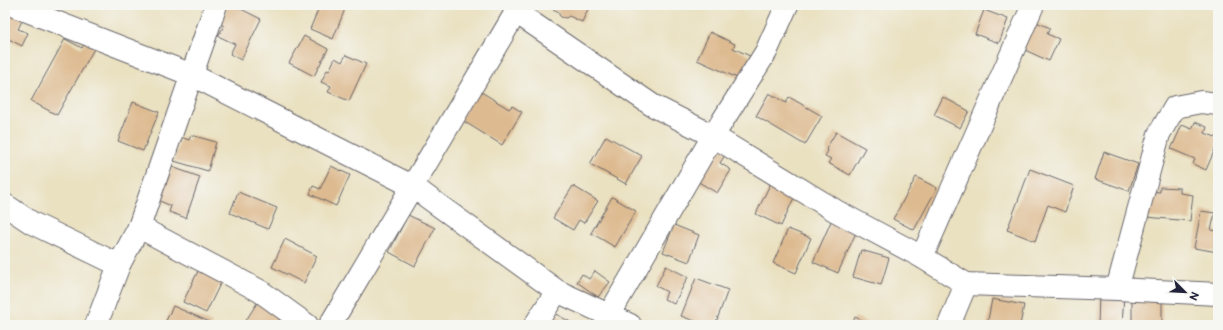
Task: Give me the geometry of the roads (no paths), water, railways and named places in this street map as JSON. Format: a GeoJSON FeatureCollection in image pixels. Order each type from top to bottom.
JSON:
{"type":"FeatureCollection","features":[{"type":"Feature","properties":{"kind":"street"},"geometry":{"type":"LineString","coordinates":[[12,5],[192,75],[412,186],[556,291],[609,314],[630,325]]}},
{"type":"Feature","properties":{"kind":"street"},"geometry":{"type":"LineString","coordinates":[[96,325],[120,265],[139,227],[216,5]]}},
{"type":"Feature","properties":{"kind":"street"},"geometry":{"type":"LineString","coordinates":[[609,314],[713,136],[766,52],[787,5]]}},
{"type":"Feature","properties":{"kind":"street"},"geometry":{"type":"LineString","coordinates":[[922,257],[1034,5]]}},
{"type":"Feature","properties":{"kind":"street"},"geometry":{"type":"LineString","coordinates":[[330,325],[514,9],[652,105],[713,136],[836,211],[922,257],[966,284],[1218,294]]}},
{"type":"Feature","properties":{"kind":"street"},"geometry":{"type":"LineString","coordinates":[[1117,289],[1159,134],[1175,107],[1202,102],[1218,104]]}},
{"type":"Feature","properties":{"kind":"street"},"geometry":{"type":"LineString","coordinates":[[5,205],[32,224],[120,265]]}},
{"type":"Feature","properties":{"kind":"street"},"geometry":{"type":"LineString","coordinates":[[139,227],[260,292],[307,325]]}},
{"type":"Feature","properties":{"kind":"street"},"geometry":{"type":"LineString","coordinates":[[949,325],[966,284]]}},
{"type":"Feature","properties":{"kind":"street"},"geometry":{"type":"LineString","coordinates":[[535,325],[556,291]]}}]}
